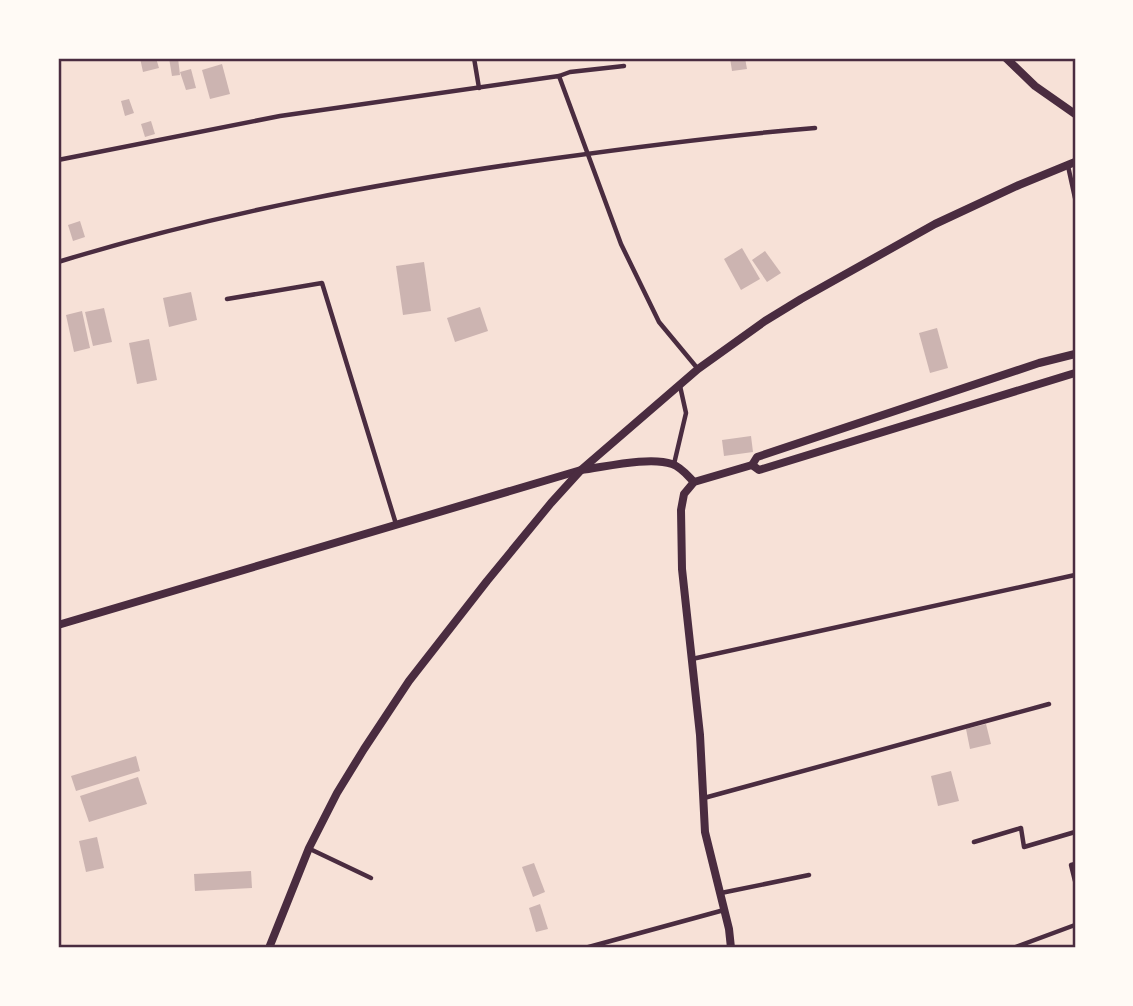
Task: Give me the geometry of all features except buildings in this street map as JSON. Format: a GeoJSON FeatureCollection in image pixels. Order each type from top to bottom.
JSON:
{"type":"FeatureCollection","features":[{"type":"Feature","properties":{"kind":"main road"},"geometry":{"type":"LineString","coordinates":[[1006,58],[1035,86],[1075,114]]}},
{"type":"Feature","properties":{"kind":"main road"},"geometry":{"type":"LineString","coordinates":[[269,948],[309,848],[337,793],[409,681],[519,542],[581,471],[698,369],[801,299],[977,204],[1071,164]]}},
{"type":"Feature","properties":{"kind":"main road"},"geometry":{"type":"LineString","coordinates":[[731,948],[729,929],[705,832],[700,735],[682,569],[681,510],[684,494],[694,482],[752,465],[757,457],[1040,363],[1075,354]]}},
{"type":"Feature","properties":{"kind":"main road"},"geometry":{"type":"LineString","coordinates":[[752,465],[759,470],[1075,373]]}},
{"type":"Feature","properties":{"kind":"main road"},"geometry":{"type":"LineString","coordinates":[[58,625],[581,471],[650,461],[674,464],[694,482]]}},
{"type":"Feature","properties":{"kind":"street"},"geometry":{"type":"LineString","coordinates":[[474,58],[479,88]]}},
{"type":"Feature","properties":{"kind":"street"},"geometry":{"type":"LineString","coordinates":[[58,160],[280,116],[624,66]]}},
{"type":"Feature","properties":{"kind":"street"},"geometry":{"type":"LineString","coordinates":[[559,75],[621,244],[659,322],[698,369]]}},
{"type":"Feature","properties":{"kind":"street"},"geometry":{"type":"LineString","coordinates":[[58,262],[155,234],[278,205],[478,169],[749,133],[816,128]]}},
{"type":"Feature","properties":{"kind":"street"},"geometry":{"type":"LineString","coordinates":[[1071,164],[1075,198]]}},
{"type":"Feature","properties":{"kind":"street"},"geometry":{"type":"LineString","coordinates":[[227,299],[322,283],[396,525]]}},
{"type":"Feature","properties":{"kind":"street"},"geometry":{"type":"LineString","coordinates":[[674,464],[686,414],[680,386]]}},
{"type":"Feature","properties":{"kind":"street"},"geometry":{"type":"LineString","coordinates":[[691,659],[1075,575]]}},
{"type":"Feature","properties":{"kind":"street"},"geometry":{"type":"LineString","coordinates":[[703,799],[1049,704]]}},
{"type":"Feature","properties":{"kind":"street"},"geometry":{"type":"LineString","coordinates":[[974,842],[1021,828],[1024,847],[1075,832]]}},
{"type":"Feature","properties":{"kind":"street"},"geometry":{"type":"LineString","coordinates":[[309,848],[371,878]]}},
{"type":"Feature","properties":{"kind":"street"},"geometry":{"type":"LineString","coordinates":[[1075,864],[1071,865],[1075,881]]}},
{"type":"Feature","properties":{"kind":"street"},"geometry":{"type":"LineString","coordinates":[[720,893],[809,875]]}},
{"type":"Feature","properties":{"kind":"street"},"geometry":{"type":"LineString","coordinates":[[585,948],[724,910]]}},
{"type":"Feature","properties":{"kind":"street"},"geometry":{"type":"LineString","coordinates":[[1013,948],[1075,925]]}}]}
